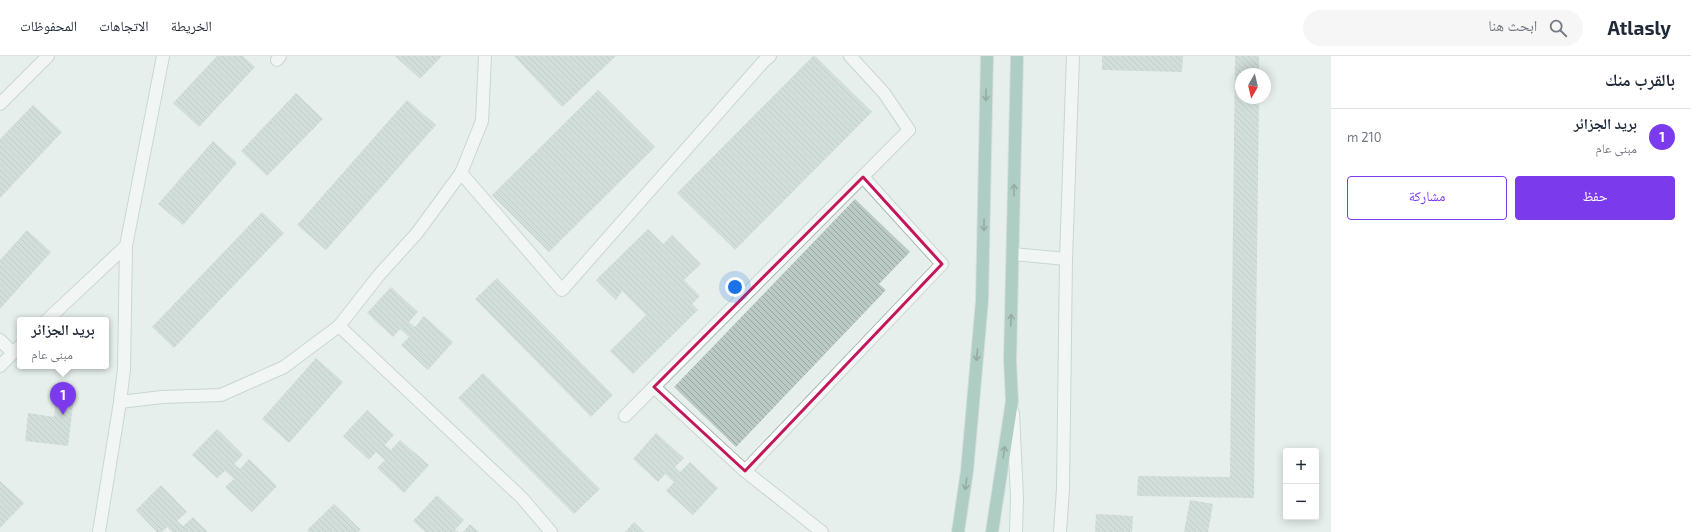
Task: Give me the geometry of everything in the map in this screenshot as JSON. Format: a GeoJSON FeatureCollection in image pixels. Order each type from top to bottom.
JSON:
{"type":"FeatureCollection","features":[{"type":"Feature","properties":{"kind":"main road"},"geometry":{"type":"LineString","coordinates":[[958,532],[967,471],[982,301],[987,56]]}},
{"type":"Feature","properties":{"kind":"main road"},"geometry":{"type":"LineString","coordinates":[[992,532],[1012,401],[1010,360],[1017,56]]}},
{"type":"Feature","properties":{"kind":"street"},"geometry":{"type":"LineString","coordinates":[[0,104],[48,56]]}},
{"type":"Feature","properties":{"kind":"street"},"geometry":{"type":"LineString","coordinates":[[99,532],[124,369],[126,246],[163,56]]}},
{"type":"Feature","properties":{"kind":"street"},"geometry":{"type":"LineString","coordinates":[[120,402],[162,397],[221,395],[284,367],[340,326],[379,275],[417,233],[461,173],[482,121],[485,56]]}},
{"type":"Feature","properties":{"kind":"street"},"geometry":{"type":"LineString","coordinates":[[625,416],[909,130],[884,92],[850,56]]}},
{"type":"Feature","properties":{"kind":"street"},"geometry":{"type":"LineString","coordinates":[[1060,532],[1063,489],[1066,259],[1073,56]]}},
{"type":"Feature","properties":{"kind":"street"},"geometry":{"type":"LineString","coordinates":[[461,173],[562,290],[764,58]]}},
{"type":"Feature","properties":{"kind":"street"},"geometry":{"type":"LineString","coordinates":[[745,470],[942,264],[863,177]]}},
{"type":"Feature","properties":{"kind":"street"},"geometry":{"type":"LineString","coordinates":[[50,317],[126,246]]}},
{"type":"Feature","properties":{"kind":"street"},"geometry":{"type":"LineString","coordinates":[[1013,254],[1066,259]]}},
{"type":"Feature","properties":{"kind":"street"},"geometry":{"type":"LineString","coordinates":[[340,326],[522,498],[551,532]]}},
{"type":"Feature","properties":{"kind":"street"},"geometry":{"type":"LineString","coordinates":[[0,340],[16,349],[0,366]]}},
{"type":"Feature","properties":{"kind":"street"},"geometry":{"type":"LineString","coordinates":[[654,387],[745,470],[822,532]]}},
{"type":"Feature","properties":{"kind":"street"},"geometry":{"type":"LineString","coordinates":[[1012,401],[1017,498],[1016,532]]}},
{"type":"Feature","properties":{"kind":"highlighted area"},"geometry":{"type":"Polygon","coordinates":[[[863,177],[942,264],[745,471],[654,387],[863,177]]]}},
{"type":"Feature","properties":{"kind":"building"},"geometry":{"type":"Polygon","coordinates":[[[217,56],[243,56],[255,67],[199,127],[173,103],[217,56]]]}},
{"type":"Feature","properties":{"kind":"building"},"geometry":{"type":"Polygon","coordinates":[[[395,56],[442,56],[420,79],[395,56]]]}},
{"type":"Feature","properties":{"kind":"building"},"geometry":{"type":"Polygon","coordinates":[[[514,56],[616,56],[562,107],[514,56]]]}},
{"type":"Feature","properties":{"kind":"building"},"geometry":{"type":"Polygon","coordinates":[[[813,56],[815,56],[872,112],[735,250],[677,193],[813,56]]]}},
{"type":"Feature","properties":{"kind":"building"},"geometry":{"type":"Polygon","coordinates":[[[1102,56],[1183,56],[1182,72],[1102,70],[1102,56]]]}},
{"type":"Feature","properties":{"kind":"building"},"geometry":{"type":"Polygon","coordinates":[[[1235,56],[1259,56],[1259,68],[1235,68],[1235,104],[1259,104],[1254,498],[1137,496],[1138,476],[1230,477],[1235,56]]]}},
{"type":"Feature","properties":{"kind":"building"},"geometry":{"type":"Polygon","coordinates":[[[598,90],[655,147],[549,252],[492,195],[598,90]]]}},
{"type":"Feature","properties":{"kind":"building"},"geometry":{"type":"Polygon","coordinates":[[[296,93],[323,119],[267,176],[241,151],[296,93]]]}},
{"type":"Feature","properties":{"kind":"building"},"geometry":{"type":"Polygon","coordinates":[[[407,100],[436,125],[326,250],[297,225],[407,100]]]}},
{"type":"Feature","properties":{"kind":"building"},"geometry":{"type":"Polygon","coordinates":[[[33,105],[62,132],[0,198],[0,139],[33,105]]]}},
{"type":"Feature","properties":{"kind":"building"},"geometry":{"type":"Polygon","coordinates":[[[213,141],[237,163],[183,225],[158,204],[213,141]]]}},
{"type":"Feature","properties":{"kind":"building"},"geometry":{"type":"Polygon","coordinates":[[[855,199],[910,252],[879,284],[886,290],[736,447],[674,387],[855,199]]]}},
{"type":"Feature","properties":{"kind":"building"},"geometry":{"type":"Polygon","coordinates":[[[262,212],[284,233],[174,348],[152,327],[262,212]]]}},
{"type":"Feature","properties":{"kind":"building"},"geometry":{"type":"Polygon","coordinates":[[[648,229],[663,244],[672,235],[701,264],[684,280],[700,296],[692,304],[698,310],[633,374],[610,351],[646,315],[622,291],[616,300],[596,280],[648,229]]]}},
{"type":"Feature","properties":{"kind":"building"},"geometry":{"type":"Polygon","coordinates":[[[27,230],[51,252],[0,309],[0,260],[27,230]]]}},
{"type":"Feature","properties":{"kind":"building"},"geometry":{"type":"Polygon","coordinates":[[[497,278],[613,395],[591,417],[475,299],[497,278]]]}},
{"type":"Feature","properties":{"kind":"building"},"geometry":{"type":"Polygon","coordinates":[[[391,287],[418,312],[409,322],[415,327],[424,316],[453,342],[428,370],[401,345],[409,337],[400,329],[393,337],[367,313],[391,287]]]}},
{"type":"Feature","properties":{"kind":"building"},"geometry":{"type":"Polygon","coordinates":[[[316,358],[343,382],[289,443],[262,419],[316,358]]]}},
{"type":"Feature","properties":{"kind":"building"},"geometry":{"type":"Polygon","coordinates":[[[483,373],[600,489],[574,514],[458,398],[483,373]]]}},
{"type":"Feature","properties":{"kind":"building"},"geometry":{"type":"Polygon","coordinates":[[[58,387],[75,389],[68,446],[25,441],[28,413],[54,417],[58,387]]]}},
{"type":"Feature","properties":{"kind":"building"},"geometry":{"type":"Polygon","coordinates":[[[367,410],[394,435],[385,445],[391,450],[400,440],[429,465],[404,493],[377,468],[385,460],[376,452],[369,460],[343,436],[367,410]]]}},
{"type":"Feature","properties":{"kind":"building"},"geometry":{"type":"Polygon","coordinates":[[[217,429],[243,455],[234,464],[240,469],[249,459],[277,486],[252,512],[225,487],[234,479],[225,471],[217,478],[192,455],[217,429]]]}},
{"type":"Feature","properties":{"kind":"building"},"geometry":{"type":"Polygon","coordinates":[[[656,433],[684,458],[675,467],[680,472],[690,462],[718,488],[693,515],[666,491],[674,482],[665,474],[658,482],[633,459],[656,433]]]}},
{"type":"Feature","properties":{"kind":"building"},"geometry":{"type":"Polygon","coordinates":[[[0,481],[24,503],[0,528],[0,481]]]}},
{"type":"Feature","properties":{"kind":"building"},"geometry":{"type":"Polygon","coordinates":[[[161,485],[187,512],[177,521],[183,526],[193,517],[208,532],[172,532],[167,527],[162,532],[157,532],[136,510],[161,485]]]}},
{"type":"Feature","properties":{"kind":"building"},"geometry":{"type":"Polygon","coordinates":[[[437,495],[464,520],[455,530],[458,532],[425,532],[413,521],[437,495]]]}},
{"type":"Feature","properties":{"kind":"building"},"geometry":{"type":"Polygon","coordinates":[[[1190,500],[1213,504],[1208,532],[1184,532],[1190,500]]]}},
{"type":"Feature","properties":{"kind":"building"},"geometry":{"type":"Polygon","coordinates":[[[334,504],[361,530],[358,532],[309,532],[307,530],[334,504]]]}},
{"type":"Feature","properties":{"kind":"building"},"geometry":{"type":"Polygon","coordinates":[[[1096,514],[1133,516],[1132,532],[1095,532],[1096,514]]]}},
{"type":"Feature","properties":{"kind":"building"},"geometry":{"type":"Polygon","coordinates":[[[634,522],[644,532],[625,532],[634,522]]]}},
{"type":"Feature","properties":{"kind":"building"},"geometry":{"type":"Polygon","coordinates":[[[470,524],[479,532],[463,532],[470,524]]]}},
{"type":"Feature","properties":{"kind":"place","name":"بريد الجزائر"},"geometry":{"type":"Point","coordinates":[63,415]}}]}
